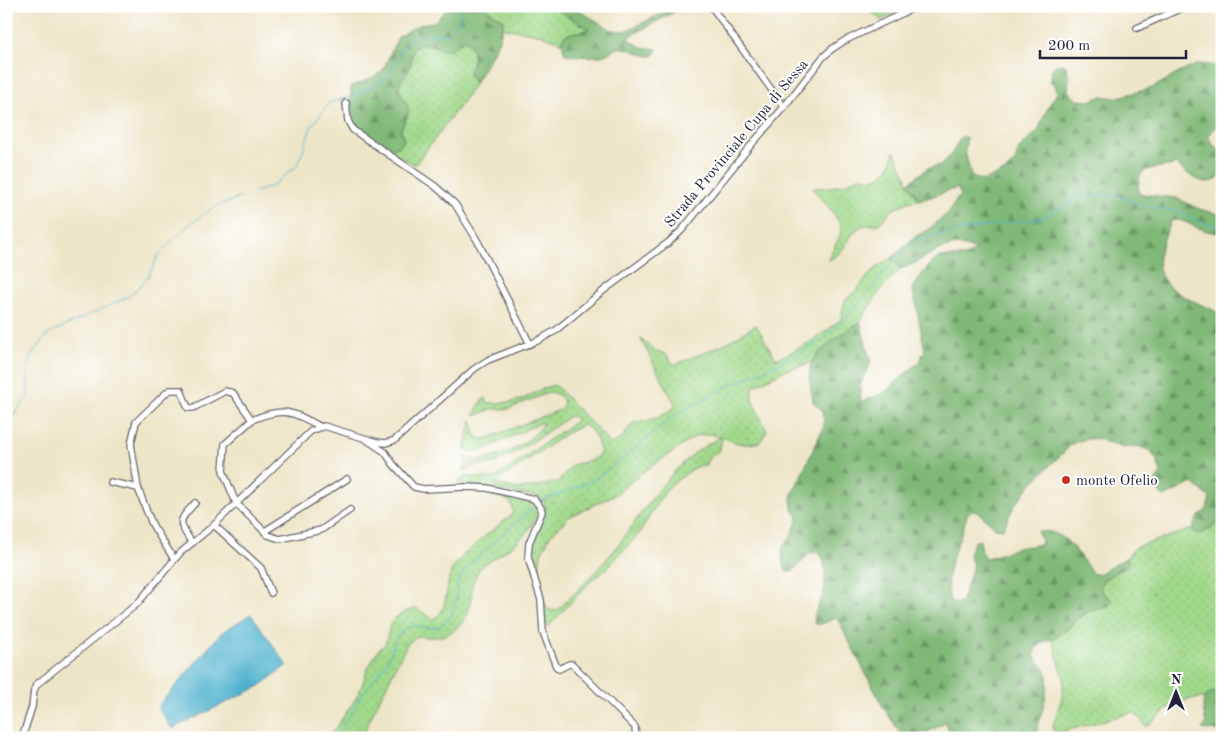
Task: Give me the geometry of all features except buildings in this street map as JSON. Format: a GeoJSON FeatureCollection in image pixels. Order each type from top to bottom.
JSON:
{"type":"FeatureCollection","features":[{"type":"Feature","properties":{"kind":"street"},"geometry":{"type":"LineString","coordinates":[[711,6],[784,107]]}},
{"type":"Feature","properties":{"kind":"street","name":"Strada Provinciale Cupa di Sessa"},"geometry":{"type":"LineString","coordinates":[[252,420],[283,411],[321,426],[345,431],[366,440],[383,443],[395,440],[474,369],[488,360],[530,344],[555,331],[603,291],[669,242],[682,230],[823,57],[844,41],[918,6]]}},
{"type":"Feature","properties":{"kind":"street"},"geometry":{"type":"LineString","coordinates":[[1137,28],[1186,6]]}},
{"type":"Feature","properties":{"kind":"street"},"geometry":{"type":"LineString","coordinates":[[346,103],[348,121],[353,130],[435,186],[456,204],[477,240],[530,344]]}},
{"type":"Feature","properties":{"kind":"street"},"geometry":{"type":"LineString","coordinates":[[174,559],[153,526],[138,488],[131,444],[136,422],[170,390],[181,390],[188,408],[193,408],[225,391],[230,391],[252,420],[226,444],[223,471],[236,504],[265,532],[280,539],[321,530],[350,510]]}},
{"type":"Feature","properties":{"kind":"street"},"geometry":{"type":"LineString","coordinates":[[22,738],[37,684],[137,604],[174,559],[265,477],[300,440],[321,426]]}},
{"type":"Feature","properties":{"kind":"street"},"geometry":{"type":"LineString","coordinates":[[366,440],[385,452],[411,484],[419,488],[487,488],[534,499],[541,508],[541,514],[529,543],[528,557],[541,600],[543,632],[556,666],[560,669],[572,664],[635,727],[636,738]]}},
{"type":"Feature","properties":{"kind":"street"},"geometry":{"type":"LineString","coordinates":[[265,532],[347,479]]}},
{"type":"Feature","properties":{"kind":"street"},"geometry":{"type":"LineString","coordinates":[[110,482],[138,488]]}},
{"type":"Feature","properties":{"kind":"street"},"geometry":{"type":"LineString","coordinates":[[192,543],[181,521],[183,514],[196,503]]}},
{"type":"Feature","properties":{"kind":"street"},"geometry":{"type":"LineString","coordinates":[[214,524],[261,568],[271,593]]}},
{"type":"Feature","properties":{"kind":"green space"},"geometry":{"type":"Polygon","coordinates":[[[450,6],[485,6],[486,9],[503,19],[497,44],[475,83],[468,72],[473,57],[469,42],[463,40],[446,50],[427,44],[416,46],[412,53],[409,70],[399,84],[400,92],[409,110],[401,129],[404,141],[400,146],[386,149],[354,127],[350,121],[351,86],[382,72],[398,37],[421,24],[434,22],[450,6]]]}},
{"type":"Feature","properties":{"kind":"green space"},"geometry":{"type":"Polygon","coordinates":[[[485,6],[551,6],[589,29],[564,36],[562,42],[539,34],[503,28],[503,19],[486,9],[485,6]]]}},
{"type":"Feature","properties":{"kind":"green space"},"geometry":{"type":"Polygon","coordinates":[[[551,6],[571,6],[612,30],[625,31],[678,6],[685,6],[627,38],[641,47],[657,49],[653,56],[619,48],[605,55],[591,57],[565,54],[562,42],[564,36],[589,29],[551,6]]]}},
{"type":"Feature","properties":{"kind":"green space"},"geometry":{"type":"Polygon","coordinates":[[[865,6],[910,6],[881,20],[865,6]]]}},
{"type":"Feature","properties":{"kind":"green space"},"geometry":{"type":"Polygon","coordinates":[[[463,40],[469,42],[474,54],[470,78],[475,83],[415,165],[386,149],[400,146],[404,141],[401,129],[404,123],[402,96],[398,84],[411,60],[414,47],[426,44],[448,48],[455,46],[463,40]]]}},
{"type":"Feature","properties":{"kind":"green space"},"geometry":{"type":"Polygon","coordinates":[[[1062,64],[1066,66],[1069,78],[1068,91],[1077,100],[1090,101],[1102,96],[1115,98],[1152,88],[1199,64],[1222,66],[1222,112],[1219,114],[1217,127],[1208,136],[1214,146],[1222,150],[1222,175],[1216,180],[1204,182],[1198,180],[1176,164],[1143,172],[1138,184],[1139,194],[1176,198],[1199,209],[1222,215],[1222,233],[1206,231],[1178,220],[1171,221],[1160,251],[1159,268],[1163,279],[1179,294],[1222,315],[1222,521],[1199,535],[1192,529],[1198,517],[1207,509],[1210,498],[1193,483],[1164,497],[1160,494],[1155,481],[1161,473],[1157,460],[1149,450],[1137,446],[1123,448],[1096,438],[1077,441],[1071,445],[1032,483],[1014,506],[1003,529],[995,528],[978,512],[971,511],[967,515],[949,570],[948,592],[951,602],[957,604],[962,600],[973,566],[969,554],[974,542],[980,540],[985,558],[1017,548],[1042,543],[1037,532],[1047,532],[1064,538],[1093,574],[1099,574],[1126,558],[1130,562],[1106,578],[1100,586],[1102,592],[1112,600],[1108,607],[1089,611],[1078,618],[1069,628],[1052,639],[1045,641],[1035,649],[1034,655],[1046,671],[1047,685],[1035,738],[953,738],[945,722],[924,733],[913,735],[901,734],[883,707],[837,618],[821,624],[815,624],[815,616],[825,584],[825,566],[822,556],[819,552],[810,553],[794,570],[786,572],[782,559],[783,546],[790,538],[798,520],[797,515],[792,509],[791,497],[824,426],[823,411],[813,402],[809,377],[810,367],[820,351],[860,322],[871,362],[860,386],[861,402],[884,393],[919,362],[925,350],[913,286],[939,257],[965,257],[976,250],[965,246],[946,247],[901,269],[891,259],[916,236],[928,230],[948,213],[960,195],[958,188],[919,200],[908,183],[928,168],[941,165],[950,156],[961,137],[967,137],[965,151],[971,176],[982,181],[1006,171],[1015,161],[1019,149],[1038,131],[1048,107],[1057,93],[1055,85],[1050,81],[1052,69],[1056,65],[1062,64]]]}},
{"type":"Feature","properties":{"kind":"green space"},"geometry":{"type":"Polygon","coordinates":[[[894,151],[908,183],[919,200],[908,202],[892,210],[879,224],[864,225],[857,229],[839,253],[828,260],[840,235],[840,226],[830,208],[812,188],[847,183],[859,177],[872,179],[877,177],[888,169],[894,151]]]}},
{"type":"Feature","properties":{"kind":"green space"},"geometry":{"type":"Polygon","coordinates":[[[891,259],[901,269],[881,289],[860,322],[822,350],[811,363],[785,370],[753,387],[752,400],[767,431],[760,442],[741,444],[722,437],[720,450],[710,457],[706,465],[694,468],[670,486],[659,500],[639,534],[548,627],[531,555],[532,544],[544,516],[544,502],[540,497],[463,485],[463,482],[457,484],[465,477],[495,478],[576,421],[576,418],[570,416],[497,462],[471,467],[464,472],[466,456],[473,460],[484,460],[508,452],[531,437],[539,430],[543,423],[485,449],[472,452],[467,451],[465,446],[472,420],[475,435],[480,439],[485,439],[562,409],[564,402],[559,395],[550,392],[508,409],[491,409],[475,416],[474,414],[483,399],[486,398],[488,403],[514,401],[555,385],[611,444],[621,438],[633,423],[658,418],[676,406],[640,338],[654,350],[666,354],[674,365],[724,344],[756,325],[776,359],[810,342],[841,319],[846,299],[856,291],[872,272],[891,259]],[[583,425],[567,433],[494,484],[521,489],[554,483],[560,480],[572,465],[597,457],[601,452],[595,436],[591,430],[583,425]],[[709,434],[696,436],[640,474],[616,494],[569,517],[550,536],[541,554],[539,572],[545,607],[552,610],[559,609],[607,559],[671,475],[702,448],[721,437],[709,434]]]}},
{"type":"Feature","properties":{"kind":"green space"},"geometry":{"type":"Polygon","coordinates":[[[500,495],[529,501],[537,510],[528,531],[509,548],[483,565],[474,578],[468,613],[458,626],[450,633],[442,636],[418,636],[407,644],[362,738],[327,738],[356,698],[367,670],[379,649],[385,645],[390,625],[396,617],[416,608],[433,619],[438,615],[444,604],[452,570],[457,563],[480,540],[513,514],[511,505],[500,495]]]}},
{"type":"Feature","properties":{"kind":"green space"},"geometry":{"type":"Polygon","coordinates":[[[1222,521],[1222,690],[1209,694],[1205,698],[1189,699],[1168,708],[1147,727],[1134,712],[1058,733],[1052,729],[1062,697],[1064,679],[1052,639],[1069,628],[1078,618],[1089,611],[1102,609],[1112,600],[1102,592],[1100,586],[1106,578],[1130,562],[1126,558],[1136,547],[1192,529],[1196,533],[1210,529],[1222,521]]]}},
{"type":"Feature","properties":{"kind":"green space"},"geometry":{"type":"Polygon","coordinates":[[[1222,690],[1222,732],[1202,729],[1206,724],[1203,707],[1204,699],[1210,693],[1222,690]]]}},
{"type":"Feature","properties":{"kind":"water"},"geometry":{"type":"Polygon","coordinates":[[[251,614],[287,665],[260,686],[172,729],[158,707],[160,704],[222,632],[251,614]]]}},
{"type":"Feature","properties":{"kind":"waterway"},"geometry":{"type":"LineString","coordinates":[[6,426],[28,396],[30,357],[48,334],[130,296],[148,277],[159,254],[184,229],[214,207],[272,186],[298,165],[311,127],[329,103],[361,93],[388,76],[402,46],[412,37],[450,33],[459,19],[461,6]]}},
{"type":"Feature","properties":{"kind":"waterway"},"geometry":{"type":"LineString","coordinates":[[540,502],[589,482],[612,467],[674,416],[726,387],[784,361],[823,340],[861,301],[911,241],[956,231],[1043,218],[1080,197],[1114,195],[1152,208],[1177,211],[1200,222],[1222,226]]}},
{"type":"Feature","properties":{"kind":"waterway"},"geometry":{"type":"LineString","coordinates":[[334,738],[363,693],[387,663],[396,638],[403,630],[414,625],[426,628],[439,627],[450,618],[456,601],[457,584],[466,568],[536,505]]}},
{"type":"Feature","properties":{"kind":"place","name":"monte Ofelio"},"geometry":{"type":"Point","coordinates":[1066,480]}}]}
